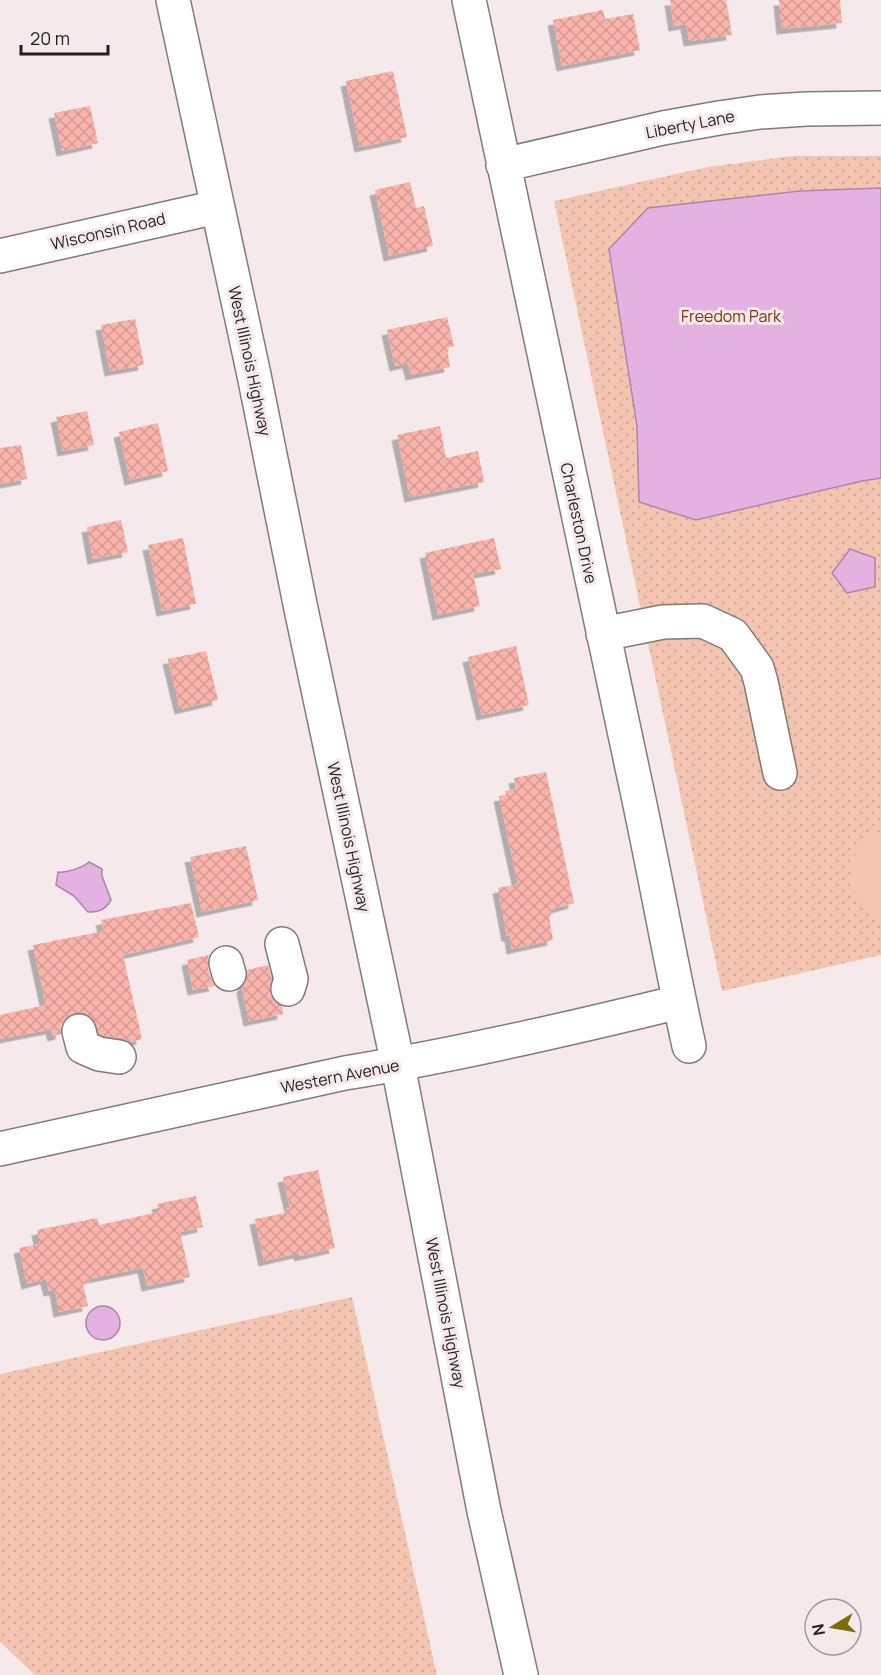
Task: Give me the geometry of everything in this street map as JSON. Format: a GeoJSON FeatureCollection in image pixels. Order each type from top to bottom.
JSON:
{"type":"FeatureCollection","features":[{"type":"Feature","properties":{"kind":"street","name":"West Illinois Highway"},"geometry":{"type":"LineString","coordinates":[[173,0],[398,1065],[484,1511],[521,1675]]}},
{"type":"Feature","properties":{"kind":"street","name":"Charleston Drive"},"geometry":{"type":"LineString","coordinates":[[469,0],[634,774],[689,1046]]}},
{"type":"Feature","properties":{"kind":"street","name":"Liberty Lane"},"geometry":{"type":"LineString","coordinates":[[503,165],[663,128],[719,118],[806,109],[881,108]]}},
{"type":"Feature","properties":{"kind":"street","name":"Wisconsin Road"},"geometry":{"type":"LineString","coordinates":[[0,256],[217,207]]}},
{"type":"Feature","properties":{"kind":"street"},"geometry":{"type":"LineString","coordinates":[[603,634],[663,622],[703,621],[733,635],[758,668],[780,773]]}},
{"type":"Feature","properties":{"kind":"street"},"geometry":{"type":"LineString","coordinates":[[282,944],[291,979],[288,989]]}},
{"type":"Feature","properties":{"kind":"street","name":"Western Avenue"},"geometry":{"type":"LineString","coordinates":[[0,1149],[345,1073],[398,1065],[679,1002]]}},
{"type":"Feature","properties":{"kind":"street"},"geometry":{"type":"LineString","coordinates":[[79,1031],[83,1047],[99,1054],[119,1058]]}},
{"type":"Feature","properties":{"kind":"green space","name":"Freedom Park"},"geometry":{"type":"Polygon","coordinates":[[[792,156],[881,156],[881,955],[722,991],[554,201],[708,167],[792,156]]]}},
{"type":"Feature","properties":{"kind":"green space"},"geometry":{"type":"Polygon","coordinates":[[[881,831],[881,918],[860,905],[849,881],[851,862],[864,839],[881,831]]]}},
{"type":"Feature","properties":{"kind":"green space"},"geometry":{"type":"Polygon","coordinates":[[[352,1297],[437,1675],[35,1675],[0,1642],[0,1374],[352,1297]]]}},
{"type":"Feature","properties":{"kind":"shaded area"},"geometry":{"type":"Polygon","coordinates":[[[881,188],[881,478],[696,520],[639,502],[637,426],[609,249],[648,208],[800,191],[881,188]]]}},
{"type":"Feature","properties":{"kind":"shaded area"},"geometry":{"type":"Polygon","coordinates":[[[850,549],[875,558],[875,587],[847,593],[832,573],[850,549]]]}},
{"type":"Feature","properties":{"kind":"shaded area"},"geometry":{"type":"Polygon","coordinates":[[[89,862],[102,869],[102,876],[111,900],[101,910],[95,912],[88,912],[74,896],[56,885],[58,872],[74,870],[89,862]]]}},
{"type":"Feature","properties":{"kind":"shaded area"},"geometry":{"type":"Polygon","coordinates":[[[103,1306],[115,1311],[120,1323],[115,1335],[103,1340],[91,1335],[86,1323],[91,1311],[103,1306]]]}},
{"type":"Feature","properties":{"kind":"building"},"geometry":{"type":"Polygon","coordinates":[[[670,0],[726,0],[732,35],[689,41],[686,24],[674,26],[670,0]]]}},
{"type":"Feature","properties":{"kind":"building"},"geometry":{"type":"Polygon","coordinates":[[[779,0],[840,0],[842,23],[782,29],[779,0]]]}},
{"type":"Feature","properties":{"kind":"building"},"geometry":{"type":"Polygon","coordinates":[[[603,10],[605,19],[633,14],[640,50],[562,66],[553,20],[603,10]]]}},
{"type":"Feature","properties":{"kind":"building"},"geometry":{"type":"Polygon","coordinates":[[[393,71],[407,137],[360,147],[346,81],[393,71]]]}},
{"type":"Feature","properties":{"kind":"building"},"geometry":{"type":"Polygon","coordinates":[[[90,106],[98,143],[62,151],[54,113],[90,106]]]}},
{"type":"Feature","properties":{"kind":"building"},"geometry":{"type":"Polygon","coordinates":[[[410,182],[416,208],[424,206],[433,246],[389,256],[375,190],[410,182]]]}},
{"type":"Feature","properties":{"kind":"building"},"geometry":{"type":"Polygon","coordinates":[[[447,317],[454,346],[447,348],[450,367],[411,375],[408,363],[395,366],[387,330],[447,317]]]}},
{"type":"Feature","properties":{"kind":"building"},"geometry":{"type":"Polygon","coordinates":[[[135,319],[144,365],[110,371],[101,325],[135,319]]]}},
{"type":"Feature","properties":{"kind":"building"},"geometry":{"type":"Polygon","coordinates":[[[87,411],[94,445],[63,451],[56,417],[87,411]]]}},
{"type":"Feature","properties":{"kind":"building"},"geometry":{"type":"Polygon","coordinates":[[[158,423],[168,471],[130,480],[119,432],[158,423]]]}},
{"type":"Feature","properties":{"kind":"building"},"geometry":{"type":"Polygon","coordinates":[[[440,426],[446,458],[478,451],[484,482],[410,497],[397,435],[440,426]]]}},
{"type":"Feature","properties":{"kind":"building"},"geometry":{"type":"Polygon","coordinates":[[[21,445],[27,479],[0,484],[0,448],[21,445]]]}},
{"type":"Feature","properties":{"kind":"building"},"geometry":{"type":"Polygon","coordinates":[[[121,520],[128,552],[93,559],[87,527],[121,520]]]}},
{"type":"Feature","properties":{"kind":"building"},"geometry":{"type":"Polygon","coordinates":[[[183,538],[196,604],[162,611],[148,545],[183,538]]]}},
{"type":"Feature","properties":{"kind":"building"},"geometry":{"type":"Polygon","coordinates":[[[494,538],[501,569],[473,574],[480,606],[438,615],[425,553],[494,538]]]}},
{"type":"Feature","properties":{"kind":"building"},"geometry":{"type":"Polygon","coordinates":[[[516,646],[529,705],[482,715],[468,657],[516,646]]]}},
{"type":"Feature","properties":{"kind":"building"},"geometry":{"type":"Polygon","coordinates":[[[206,651],[218,700],[180,709],[168,659],[206,651]]]}},
{"type":"Feature","properties":{"kind":"building"},"geometry":{"type":"Polygon","coordinates":[[[546,772],[574,903],[550,910],[553,940],[512,949],[510,936],[507,936],[498,888],[518,884],[499,796],[506,795],[505,791],[516,789],[514,778],[546,772]]]}},
{"type":"Feature","properties":{"kind":"building"},"geometry":{"type":"Polygon","coordinates":[[[246,846],[258,900],[202,912],[190,857],[246,846]]]}},
{"type":"Feature","properties":{"kind":"building"},"geometry":{"type":"Polygon","coordinates":[[[191,903],[199,937],[123,955],[142,1039],[130,1042],[122,1038],[104,1036],[99,1034],[92,1018],[85,1013],[75,1013],[66,1018],[61,1025],[61,1034],[53,1036],[51,1029],[0,1039],[0,1015],[46,1005],[33,945],[104,931],[101,920],[191,903]]]}},
{"type":"Feature","properties":{"kind":"building"},"geometry":{"type":"Polygon","coordinates":[[[209,955],[208,968],[215,986],[193,990],[187,960],[209,955]]]}},
{"type":"Feature","properties":{"kind":"building"},"geometry":{"type":"Polygon","coordinates":[[[268,965],[272,979],[270,994],[274,1001],[282,1006],[283,1014],[249,1021],[242,988],[247,979],[247,970],[268,965]]]}},
{"type":"Feature","properties":{"kind":"building"},"geometry":{"type":"Polygon","coordinates":[[[318,1170],[335,1248],[264,1261],[255,1219],[286,1213],[285,1209],[290,1208],[283,1177],[318,1170]]]}},
{"type":"Feature","properties":{"kind":"building"},"geometry":{"type":"Polygon","coordinates":[[[196,1196],[203,1227],[180,1232],[190,1277],[147,1286],[143,1268],[88,1279],[89,1283],[83,1284],[88,1306],[59,1312],[55,1290],[49,1291],[46,1279],[27,1284],[19,1248],[40,1244],[37,1230],[97,1218],[99,1225],[159,1212],[157,1204],[196,1196]]]}}]}
